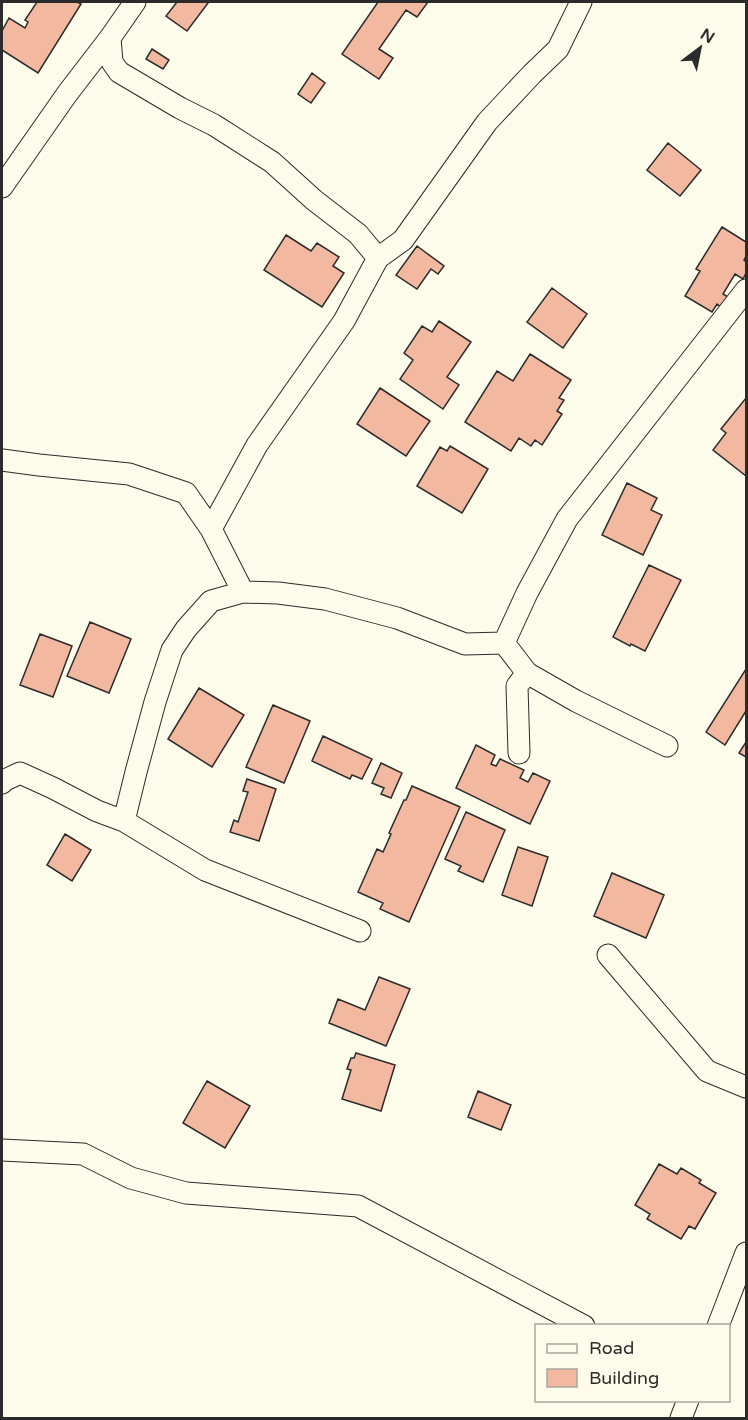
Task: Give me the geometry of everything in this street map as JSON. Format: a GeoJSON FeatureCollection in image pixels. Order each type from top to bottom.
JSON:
{"type":"FeatureCollection","features":[{"type":"Feature","properties":{"kind":"street"},"geometry":{"type":"LineString","coordinates":[[2,187],[135,2]]}},
{"type":"Feature","properties":{"kind":"street"},"geometry":{"type":"LineString","coordinates":[[210,529],[257,445],[344,321],[378,258],[403,240],[487,122],[558,49],[580,2]]}},
{"type":"Feature","properties":{"kind":"street"},"geometry":{"type":"LineString","coordinates":[[111,38],[112,62],[119,72],[214,125],[272,162],[314,200],[358,234],[378,258]]}},
{"type":"Feature","properties":{"kind":"street"},"geometry":{"type":"LineString","coordinates":[[504,643],[527,593],[567,519],[747,290]]}},
{"type":"Feature","properties":{"kind":"street"},"geometry":{"type":"LineString","coordinates":[[2,460],[129,474],[186,493],[210,529],[243,592]]}},
{"type":"Feature","properties":{"kind":"street"},"geometry":{"type":"LineString","coordinates":[[124,821],[135,772],[172,650],[186,629],[211,601],[243,592],[278,593],[326,599],[397,618],[465,644],[504,643]]}},
{"type":"Feature","properties":{"kind":"street"},"geometry":{"type":"LineString","coordinates":[[504,643],[527,674],[667,746]]}},
{"type":"Feature","properties":{"kind":"street"},"geometry":{"type":"LineString","coordinates":[[519,753],[517,686],[527,674]]}},
{"type":"Feature","properties":{"kind":"street"},"geometry":{"type":"LineString","coordinates":[[2,783],[20,773],[97,811],[124,821],[205,870],[360,931]]}},
{"type":"Feature","properties":{"kind":"street"},"geometry":{"type":"LineString","coordinates":[[608,955],[707,1071],[747,1088]]}},
{"type":"Feature","properties":{"kind":"street"},"geometry":{"type":"LineString","coordinates":[[2,1150],[83,1154],[131,1178],[186,1193],[358,1206],[580,1324]]}},
{"type":"Feature","properties":{"kind":"street"},"geometry":{"type":"LineString","coordinates":[[719,1324],[747,1253]]}},
{"type":"Feature","properties":{"kind":"street"},"geometry":{"type":"LineString","coordinates":[[681,1419],[688,1402]]}},
{"type":"Feature","properties":{"kind":"building"},"geometry":{"type":"Polygon","coordinates":[[[37,2],[77,2],[81,4],[38,73],[2,50],[2,31],[9,18],[25,28],[28,22],[25,20],[37,2]]]}},
{"type":"Feature","properties":{"kind":"building"},"geometry":{"type":"Polygon","coordinates":[[[177,2],[208,3],[187,31],[166,16],[177,2]]]}},
{"type":"Feature","properties":{"kind":"building"},"geometry":{"type":"Polygon","coordinates":[[[378,2],[428,2],[417,17],[406,10],[379,49],[393,58],[379,79],[342,54],[378,2]]]}},
{"type":"Feature","properties":{"kind":"building"},"geometry":{"type":"Polygon","coordinates":[[[152,49],[169,60],[163,69],[146,59],[152,49]]]}},
{"type":"Feature","properties":{"kind":"building"},"geometry":{"type":"Polygon","coordinates":[[[312,73],[325,83],[311,103],[298,94],[312,73]]]}},
{"type":"Feature","properties":{"kind":"building"},"geometry":{"type":"Polygon","coordinates":[[[668,143],[701,170],[680,196],[647,170],[668,143]]]}},
{"type":"Feature","properties":{"kind":"building"},"geometry":{"type":"Polygon","coordinates":[[[722,227],[746,242],[744,260],[746,273],[743,279],[735,274],[723,294],[728,297],[722,308],[717,304],[712,312],[685,296],[700,271],[696,269],[722,227]]]}},
{"type":"Feature","properties":{"kind":"building"},"geometry":{"type":"Polygon","coordinates":[[[286,235],[311,251],[317,243],[339,257],[333,266],[344,273],[322,307],[264,270],[286,235]]]}},
{"type":"Feature","properties":{"kind":"building"},"geometry":{"type":"Polygon","coordinates":[[[417,246],[444,266],[438,274],[431,269],[417,289],[396,275],[417,246]]]}},
{"type":"Feature","properties":{"kind":"building"},"geometry":{"type":"Polygon","coordinates":[[[552,288],[587,314],[563,348],[527,322],[552,288]]]}},
{"type":"Feature","properties":{"kind":"building"},"geometry":{"type":"Polygon","coordinates":[[[439,321],[471,342],[447,377],[459,385],[443,409],[400,379],[413,360],[404,353],[422,326],[432,332],[439,321]]]}},
{"type":"Feature","properties":{"kind":"building"},"geometry":{"type":"Polygon","coordinates":[[[530,354],[571,380],[559,398],[564,400],[557,411],[562,414],[542,445],[535,440],[531,446],[519,438],[511,451],[465,422],[497,371],[513,381],[530,354]]]}},
{"type":"Feature","properties":{"kind":"building"},"geometry":{"type":"Polygon","coordinates":[[[380,388],[430,421],[406,456],[357,424],[380,388]]]}},
{"type":"Feature","properties":{"kind":"building"},"geometry":{"type":"Polygon","coordinates":[[[746,398],[746,476],[713,450],[726,433],[721,429],[746,398]]]}},
{"type":"Feature","properties":{"kind":"building"},"geometry":{"type":"Polygon","coordinates":[[[450,446],[488,469],[462,513],[417,486],[440,447],[447,451],[450,446]]]}},
{"type":"Feature","properties":{"kind":"building"},"geometry":{"type":"Polygon","coordinates":[[[627,483],[657,498],[651,510],[662,515],[643,555],[602,535],[627,483]]]}},
{"type":"Feature","properties":{"kind":"building"},"geometry":{"type":"Polygon","coordinates":[[[649,565],[681,580],[645,651],[613,637],[649,565]]]}},
{"type":"Feature","properties":{"kind":"building"},"geometry":{"type":"Polygon","coordinates":[[[90,622],[131,639],[109,693],[67,676],[90,622]]]}},
{"type":"Feature","properties":{"kind":"building"},"geometry":{"type":"Polygon","coordinates":[[[40,634],[72,646],[53,697],[20,685],[40,634]]]}},
{"type":"Feature","properties":{"kind":"building"},"geometry":{"type":"Polygon","coordinates":[[[746,669],[746,711],[725,745],[706,732],[746,669]]]}},
{"type":"Feature","properties":{"kind":"building"},"geometry":{"type":"Polygon","coordinates":[[[199,688],[244,715],[212,767],[168,739],[199,688]]]}},
{"type":"Feature","properties":{"kind":"building"},"geometry":{"type":"Polygon","coordinates":[[[273,705],[310,721],[284,783],[246,767],[273,705]]]}},
{"type":"Feature","properties":{"kind":"building"},"geometry":{"type":"Polygon","coordinates":[[[323,736],[372,759],[362,779],[352,775],[350,779],[312,761],[323,736]]]}},
{"type":"Feature","properties":{"kind":"building"},"geometry":{"type":"Polygon","coordinates":[[[746,742],[746,757],[739,753],[746,742]]]}},
{"type":"Feature","properties":{"kind":"building"},"geometry":{"type":"Polygon","coordinates":[[[476,745],[495,755],[491,764],[496,766],[500,759],[524,770],[520,778],[528,782],[533,773],[550,781],[530,824],[456,788],[476,745]]]}},
{"type":"Feature","properties":{"kind":"building"},"geometry":{"type":"Polygon","coordinates":[[[381,763],[402,773],[391,798],[381,794],[384,788],[372,783],[381,763]]]}},
{"type":"Feature","properties":{"kind":"building"},"geometry":{"type":"Polygon","coordinates":[[[247,779],[276,789],[259,841],[230,832],[234,820],[238,822],[248,792],[243,791],[247,779]]]}},
{"type":"Feature","properties":{"kind":"building"},"geometry":{"type":"Polygon","coordinates":[[[412,786],[460,807],[409,922],[380,909],[383,903],[358,892],[377,849],[383,852],[391,834],[389,833],[412,786]]]}},
{"type":"Feature","properties":{"kind":"building"},"geometry":{"type":"Polygon","coordinates":[[[466,812],[505,830],[483,882],[458,871],[461,866],[445,859],[466,812]]]}},
{"type":"Feature","properties":{"kind":"building"},"geometry":{"type":"Polygon","coordinates":[[[65,834],[91,850],[72,881],[47,865],[65,834]]]}},
{"type":"Feature","properties":{"kind":"building"},"geometry":{"type":"Polygon","coordinates":[[[518,847],[548,857],[532,906],[502,895],[518,847]]]}},
{"type":"Feature","properties":{"kind":"building"},"geometry":{"type":"Polygon","coordinates":[[[612,873],[664,895],[646,938],[594,916],[612,873]]]}},
{"type":"Feature","properties":{"kind":"building"},"geometry":{"type":"Polygon","coordinates":[[[379,977],[410,989],[386,1046],[329,1023],[338,999],[365,1010],[379,977]]]}},
{"type":"Feature","properties":{"kind":"building"},"geometry":{"type":"Polygon","coordinates":[[[356,1053],[395,1065],[381,1111],[342,1099],[351,1070],[347,1069],[351,1058],[354,1058],[356,1053]]]}},
{"type":"Feature","properties":{"kind":"building"},"geometry":{"type":"Polygon","coordinates":[[[207,1081],[250,1106],[225,1148],[183,1123],[207,1081]]]}},
{"type":"Feature","properties":{"kind":"building"},"geometry":{"type":"Polygon","coordinates":[[[478,1091],[511,1105],[501,1130],[468,1117],[478,1091]]]}},
{"type":"Feature","properties":{"kind":"building"},"geometry":{"type":"Polygon","coordinates":[[[659,1164],[677,1174],[681,1168],[701,1180],[699,1183],[716,1193],[695,1229],[689,1226],[681,1239],[647,1219],[650,1214],[635,1205],[659,1164]]]}}]}
